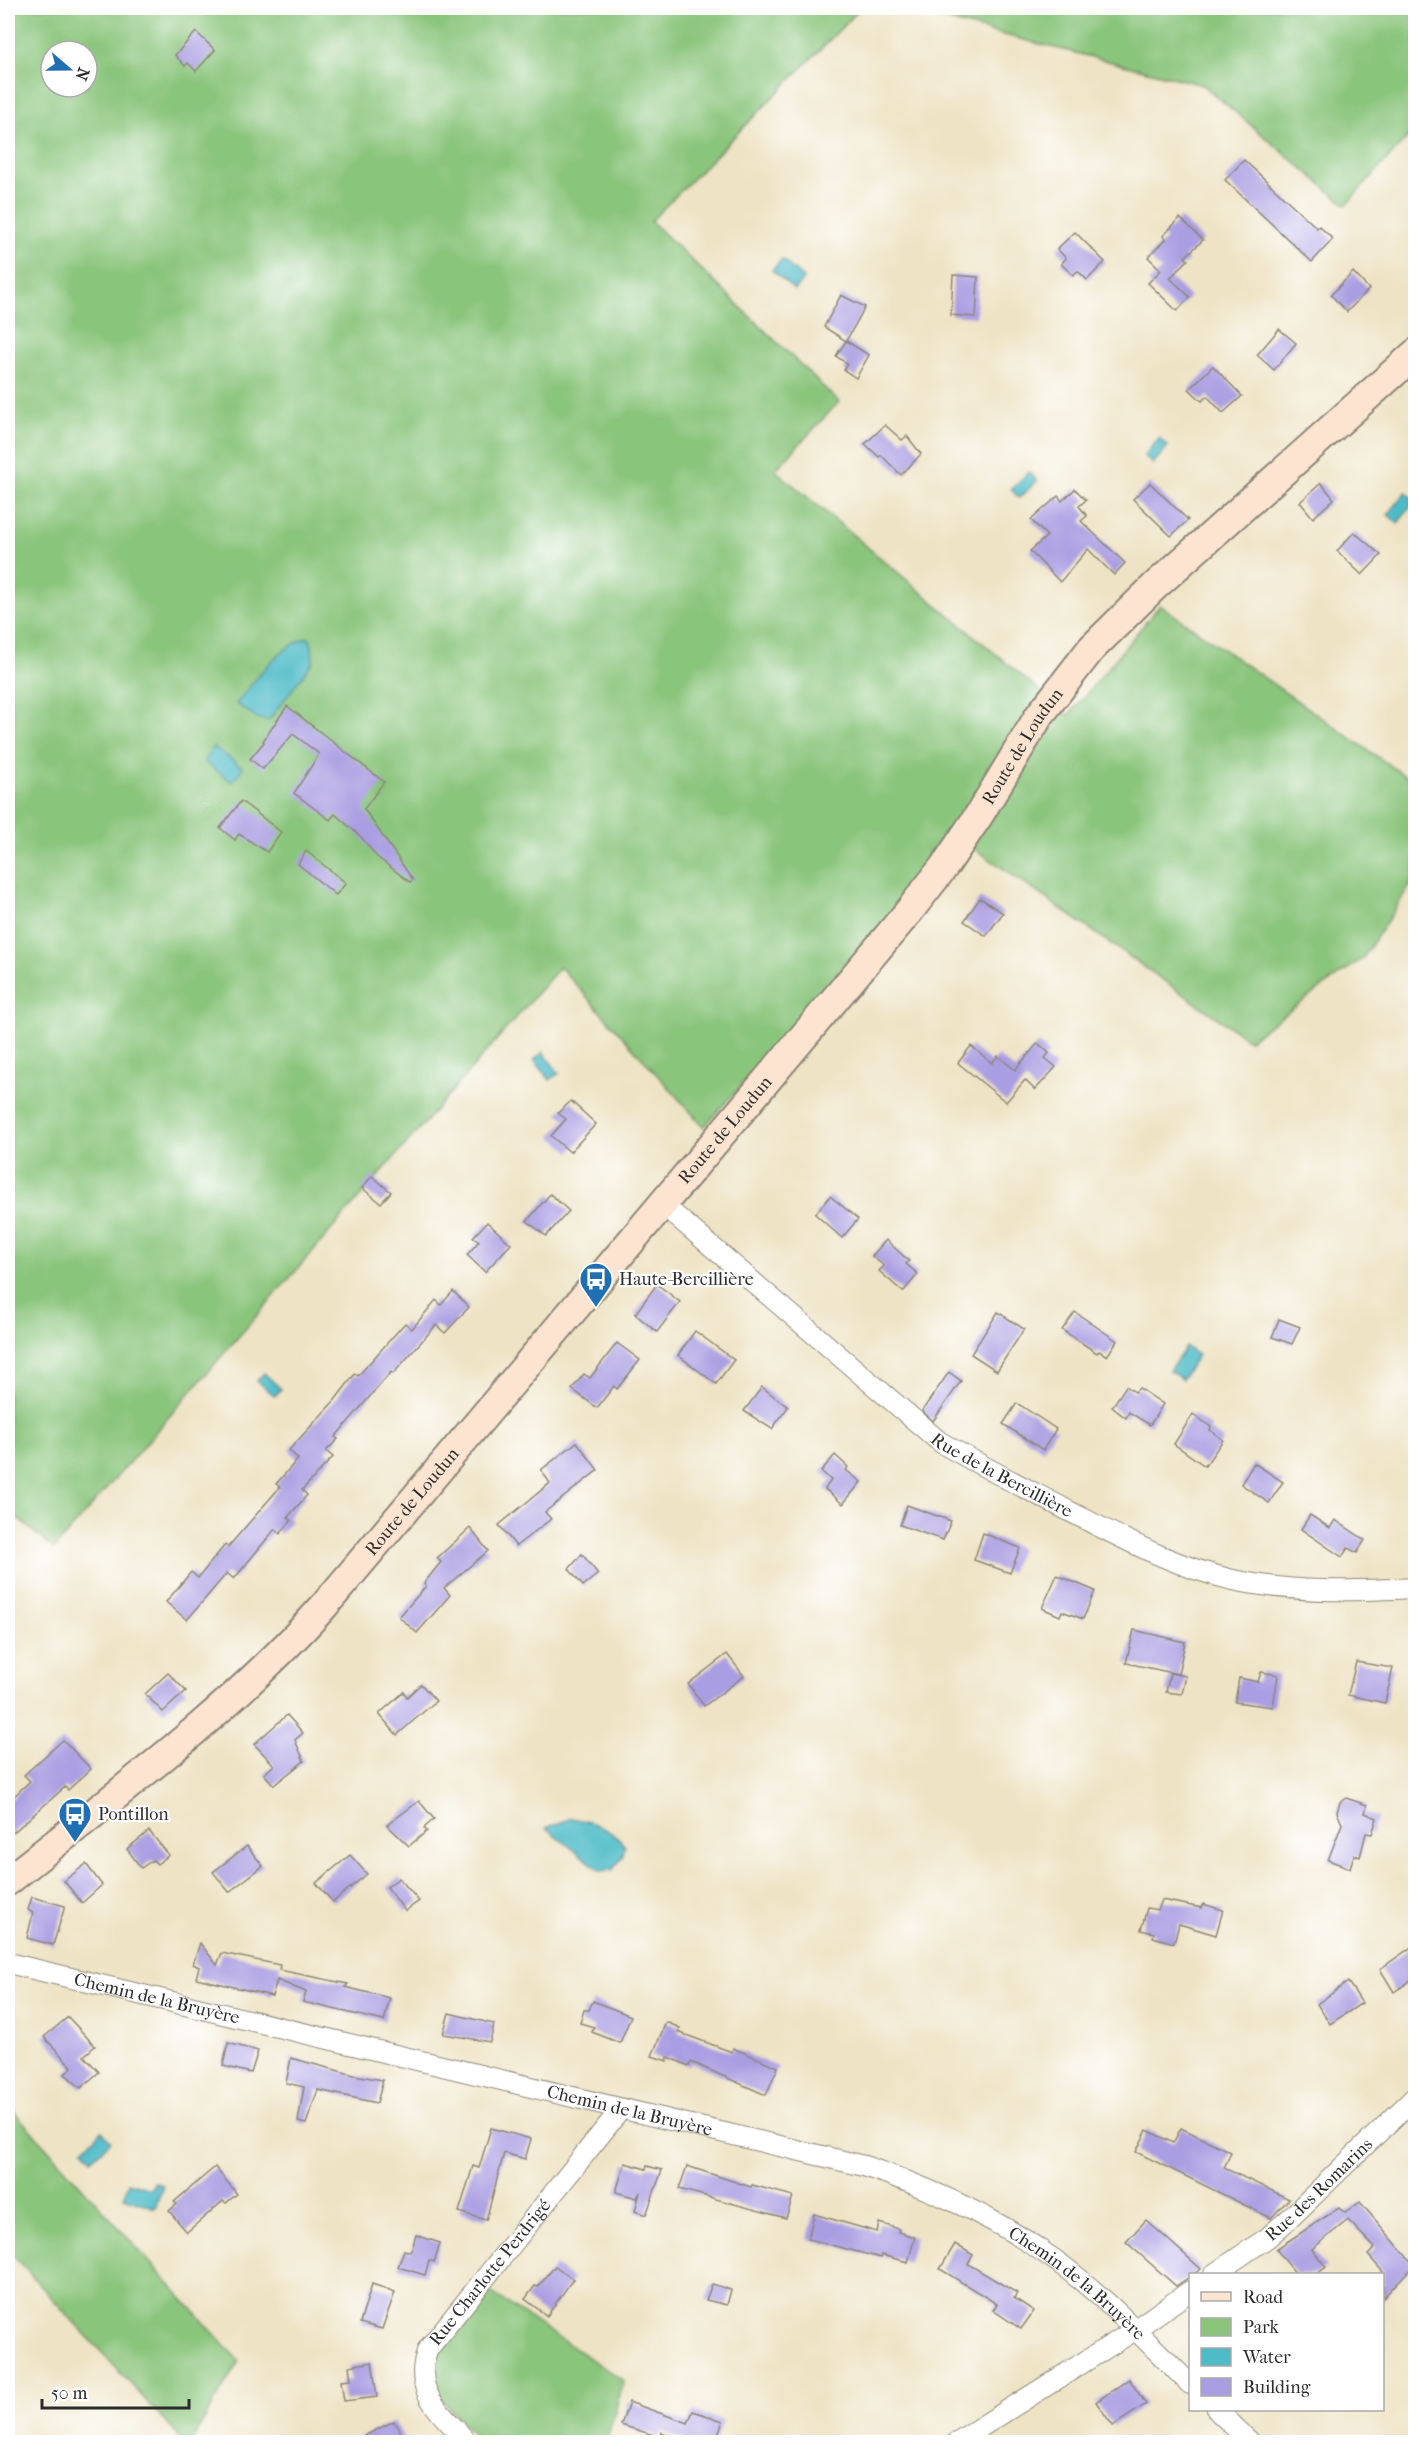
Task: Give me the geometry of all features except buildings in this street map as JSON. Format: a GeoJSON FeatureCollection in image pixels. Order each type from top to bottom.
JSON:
{"type":"FeatureCollection","features":[{"type":"Feature","properties":{"kind":"main road","name":"Route de Loudun"},"geometry":{"type":"LineString","coordinates":[[8,1881],[222,1707],[286,1649],[902,919],[946,864],[1039,716],[1090,649],[1155,586],[1416,353]]}},
{"type":"Feature","properties":{"kind":"street","name":"Rue de la Bercillière"},"geometry":{"type":"LineString","coordinates":[[662,1204],[940,1442],[1100,1527],[1170,1559],[1232,1580],[1265,1586],[1333,1591],[1416,1588]]}},
{"type":"Feature","properties":{"kind":"street","name":"Chemin de la Bruyère"},"geometry":{"type":"LineString","coordinates":[[8,1963],[864,2166],[911,2182],[964,2205],[1020,2236],[1085,2284],[1189,2382]]}},
{"type":"Feature","properties":{"kind":"street","name":"Rue des Romarins"},"geometry":{"type":"LineString","coordinates":[[1216,2273],[1267,2238],[1289,2219],[1416,2096]]}},
{"type":"Feature","properties":{"kind":"street","name":"Rue Charlotte Perdrigé"},"geometry":{"type":"LineString","coordinates":[[467,2442],[425,2391],[422,2363],[428,2349],[621,2109]]}},
{"type":"Feature","properties":{"kind":"street"},"geometry":{"type":"LineString","coordinates":[[957,2442],[1135,2330],[1189,2292]]}},
{"type":"Feature","properties":{"kind":"street"},"geometry":{"type":"LineString","coordinates":[[1219,2411],[1250,2442]]}},
{"type":"Feature","properties":{"kind":"green space"},"geometry":{"type":"Polygon","coordinates":[[[8,8],[861,8],[651,221],[839,402],[775,470],[1069,715],[1160,605],[1415,783],[1415,878],[1363,958],[1249,1040],[962,840],[704,1127],[560,967],[54,1549],[8,1510],[8,8]]]}},
{"type":"Feature","properties":{"kind":"green space"},"geometry":{"type":"Polygon","coordinates":[[[897,8],[1415,8],[1415,129],[1346,205],[1203,85],[897,8]]]}},
{"type":"Feature","properties":{"kind":"green space"},"geometry":{"type":"Polygon","coordinates":[[[8,2105],[239,2361],[191,2442],[184,2442],[8,2250],[8,2105]]]}},
{"type":"Feature","properties":{"kind":"green space"},"geometry":{"type":"Polygon","coordinates":[[[486,2289],[624,2381],[606,2442],[480,2442],[439,2396],[431,2381],[433,2356],[486,2289]]]}},
{"type":"Feature","properties":{"kind":"water"},"geometry":{"type":"Polygon","coordinates":[[[782,259],[804,279],[794,290],[772,270],[782,259]]]}},
{"type":"Feature","properties":{"kind":"water"},"geometry":{"type":"Polygon","coordinates":[[[1159,438],[1168,446],[1153,464],[1144,456],[1159,438]]]}},
{"type":"Feature","properties":{"kind":"water"},"geometry":{"type":"Polygon","coordinates":[[[1029,472],[1037,481],[1019,498],[1011,489],[1029,472]]]}},
{"type":"Feature","properties":{"kind":"water"},"geometry":{"type":"Polygon","coordinates":[[[1406,492],[1415,501],[1398,523],[1388,515],[1406,492]]]}},
{"type":"Feature","properties":{"kind":"water"},"geometry":{"type":"Polygon","coordinates":[[[309,637],[313,662],[269,720],[259,719],[236,704],[277,656],[297,642],[309,637]]]}},
{"type":"Feature","properties":{"kind":"water"},"geometry":{"type":"Polygon","coordinates":[[[214,747],[243,768],[232,782],[204,761],[214,747]]]}},
{"type":"Feature","properties":{"kind":"water"},"geometry":{"type":"Polygon","coordinates":[[[543,1052],[559,1073],[550,1080],[534,1060],[543,1052]]]}},
{"type":"Feature","properties":{"kind":"water"},"geometry":{"type":"Polygon","coordinates":[[[1186,1347],[1198,1355],[1182,1379],[1169,1371],[1186,1347]]]}},
{"type":"Feature","properties":{"kind":"water"},"geometry":{"type":"Polygon","coordinates":[[[264,1373],[281,1389],[275,1396],[257,1381],[264,1373]]]}},
{"type":"Feature","properties":{"kind":"water"},"geometry":{"type":"Polygon","coordinates":[[[572,1818],[601,1827],[613,1834],[625,1846],[622,1858],[612,1870],[601,1871],[546,1828],[572,1818]]]}},
{"type":"Feature","properties":{"kind":"water"},"geometry":{"type":"Polygon","coordinates":[[[102,2131],[111,2141],[92,2159],[83,2149],[102,2131]]]}},
{"type":"Feature","properties":{"kind":"water"},"geometry":{"type":"Polygon","coordinates":[[[128,2182],[150,2189],[155,2182],[163,2186],[155,2208],[124,2197],[128,2182]]]}},
{"type":"Feature","properties":{"kind":"place","name":"Haute-Bercillière"},"geometry":{"type":"Point","coordinates":[596,1308]}},
{"type":"Feature","properties":{"kind":"place","name":"Pontillon"},"geometry":{"type":"Point","coordinates":[75,1843]}}]}
